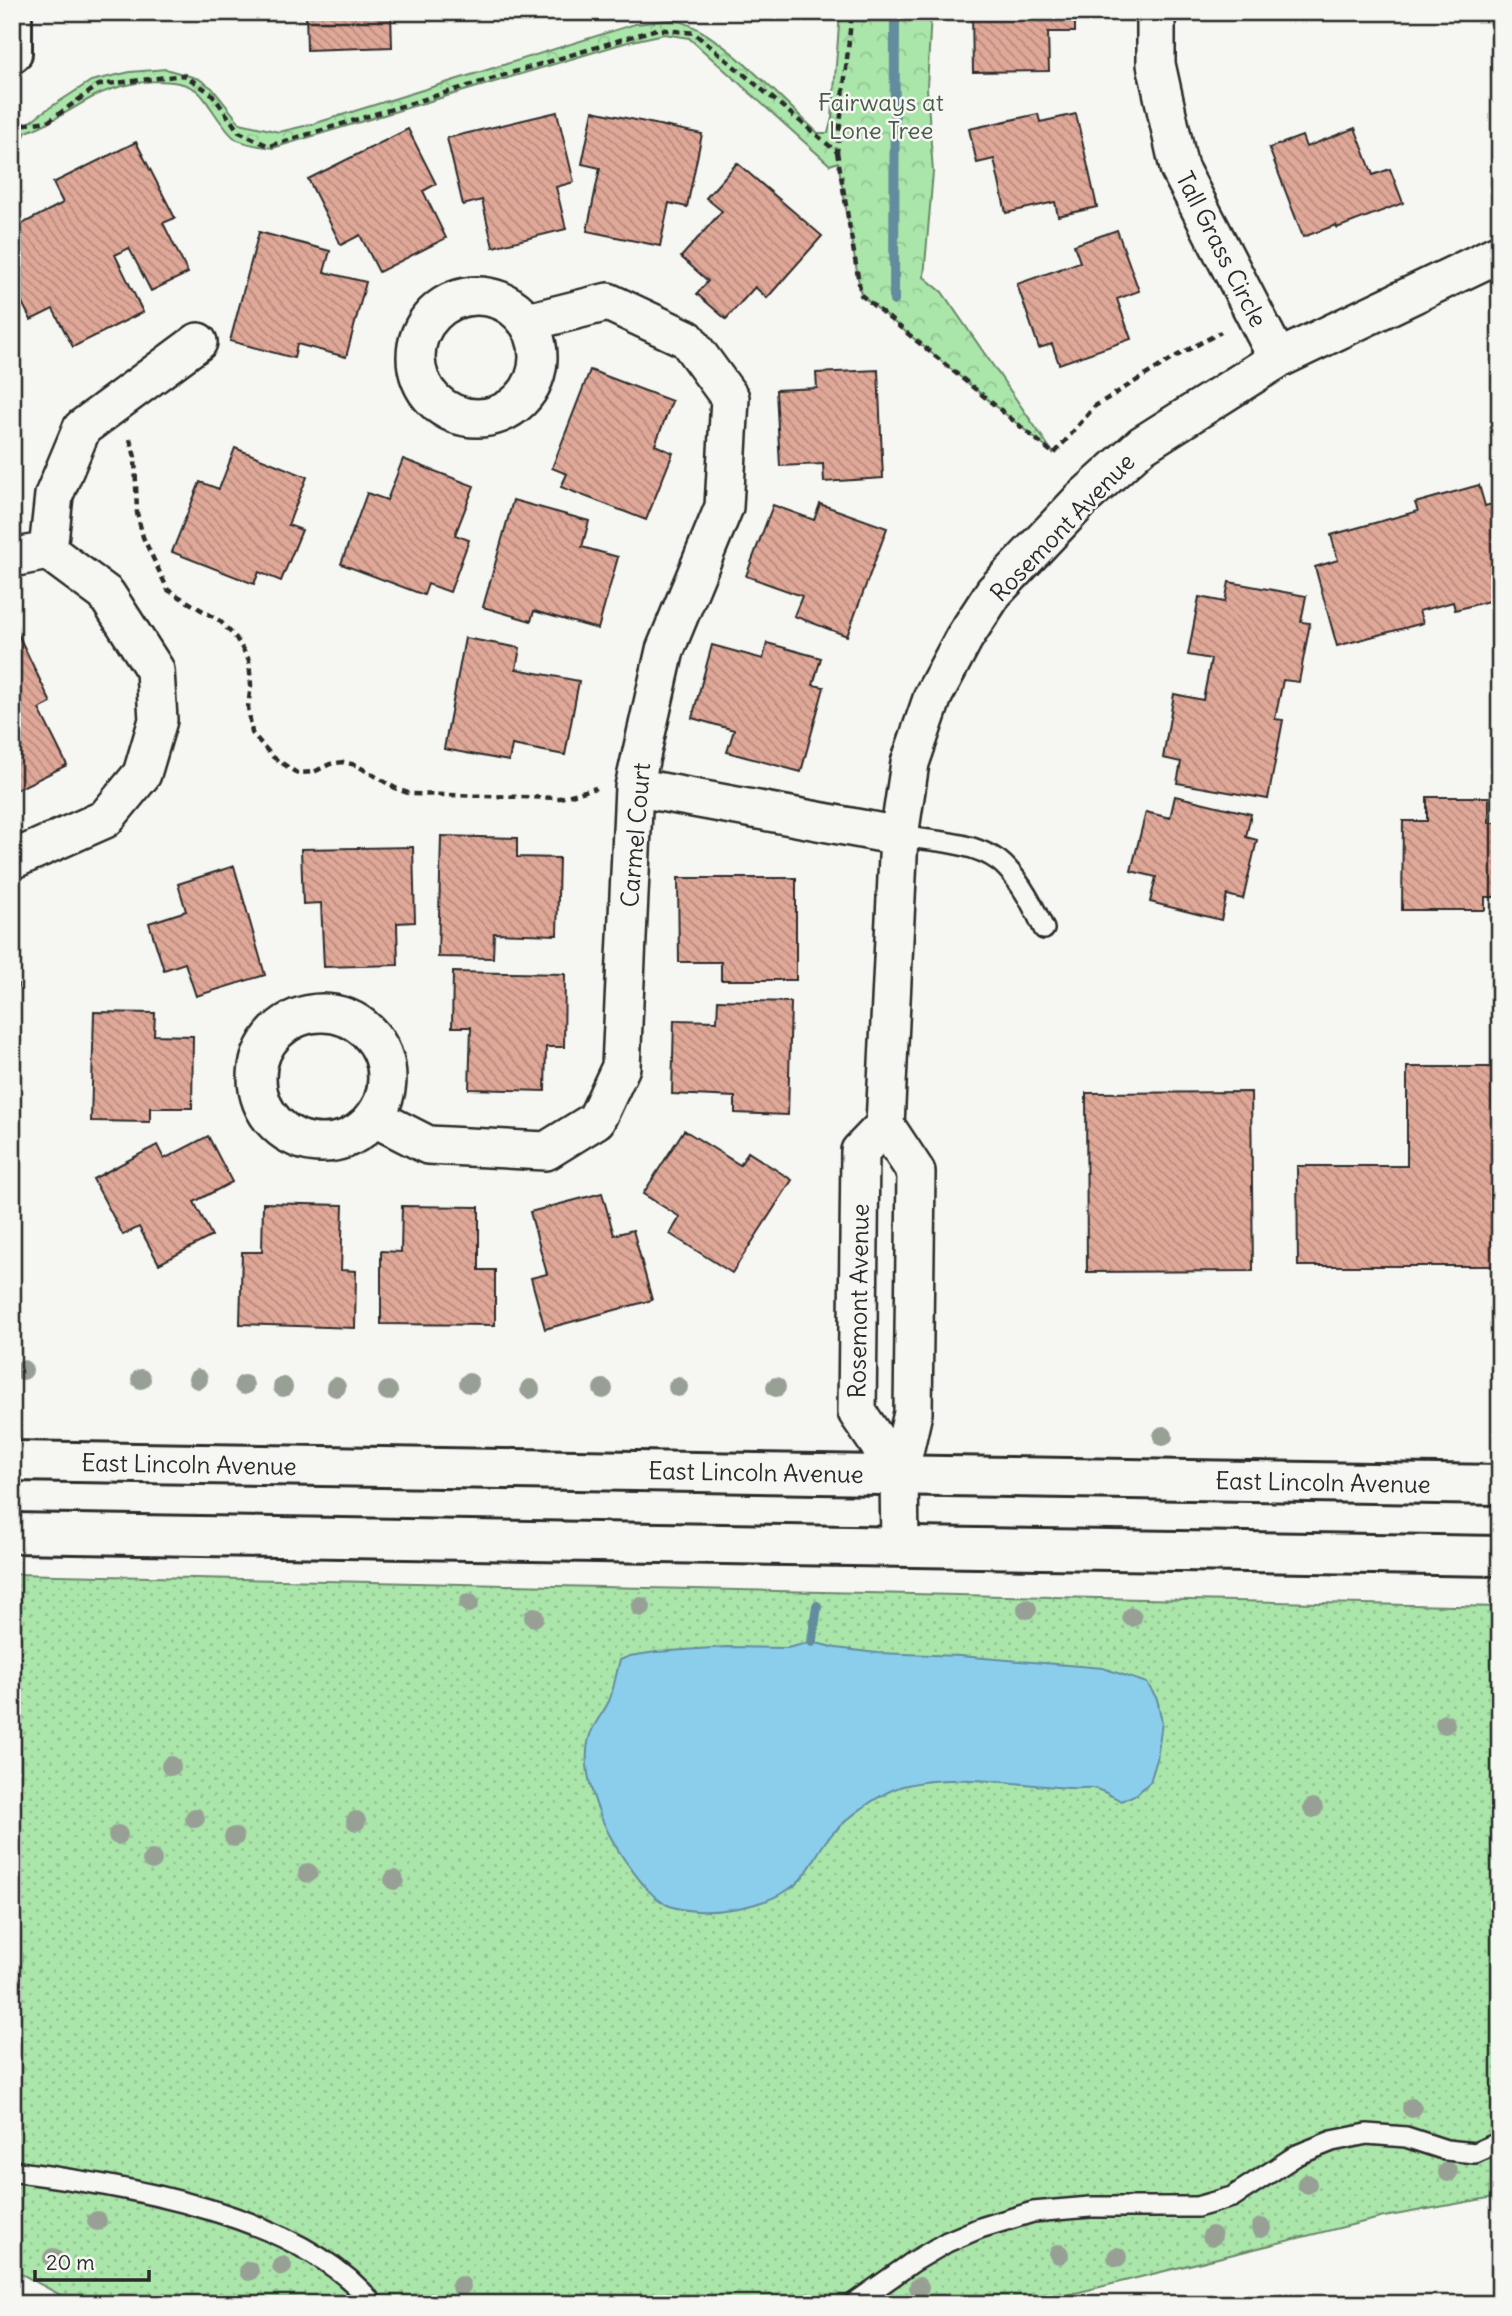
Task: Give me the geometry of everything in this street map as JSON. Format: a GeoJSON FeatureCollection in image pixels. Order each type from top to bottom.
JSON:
{"type":"FeatureCollection","features":[{"type":"Feature","properties":{"kind":"main road"},"geometry":{"type":"LineString","coordinates":[[12,12],[12,53]]}},
{"type":"Feature","properties":{"kind":"main road","name":"East Lincoln Avenue"},"geometry":{"type":"LineString","coordinates":[[12,1461],[1500,1485]]}},
{"type":"Feature","properties":{"kind":"main road"},"geometry":{"type":"LineString","coordinates":[[12,1534],[1500,1556]]}},
{"type":"Feature","properties":{"kind":"street","name":"Tall Grass Circle"},"geometry":{"type":"LineString","coordinates":[[1156,12],[1156,64],[1179,167],[1278,359]]}},
{"type":"Feature","properties":{"kind":"street","name":"Rosemont Avenue"},"geometry":{"type":"LineString","coordinates":[[899,1474],[857,1412],[860,1152],[885,1125],[899,836],[910,763],[933,696],[964,638],[994,592],[1082,499],[1142,444],[1278,359],[1500,253]]}},
{"type":"Feature","properties":{"kind":"street","name":"Carmel Court"},"geometry":{"type":"LineString","coordinates":[[375,1118],[428,1144],[546,1151],[596,1120],[621,1067],[634,787],[665,650],[724,507],[730,398],[687,339],[608,302],[528,322]]}},
{"type":"Feature","properties":{"kind":"street"},"geometry":{"type":"LineString","coordinates":[[48,551],[54,495],[82,428],[198,342]]}},
{"type":"Feature","properties":{"kind":"street"},"geometry":{"type":"LineString","coordinates":[[12,558],[48,551],[106,594],[155,670],[158,720],[142,774],[105,819],[12,860]]}},
{"type":"Feature","properties":{"kind":"street"},"geometry":{"type":"LineString","coordinates":[[634,787],[899,836]]}},
{"type":"Feature","properties":{"kind":"street"},"geometry":{"type":"LineString","coordinates":[[885,1125],[916,1171],[913,1413],[899,1474],[900,1546]]}},
{"type":"Feature","properties":{"kind":"lane"},"geometry":{"type":"LineString","coordinates":[[899,836],[967,846],[999,861],[1032,904],[1044,929]]}},
{"type":"Feature","properties":{"kind":"lane"},"geometry":{"type":"LineString","coordinates":[[853,2304],[947,2242],[980,2228],[1033,2213],[1090,2207],[1197,2207],[1232,2197],[1308,2151],[1332,2141],[1367,2134],[1406,2137],[1446,2150],[1475,2153],[1500,2142]]}},
{"type":"Feature","properties":{"kind":"lane"},"geometry":{"type":"LineString","coordinates":[[12,2171],[164,2197],[227,2215],[276,2234],[319,2258],[360,2288],[373,2304]]}},
{"type":"Feature","properties":{"kind":"path"},"geometry":{"type":"LineString","coordinates":[[852,12],[836,152],[861,295],[1054,454],[1095,406],[1180,354],[1255,314]]}},
{"type":"Feature","properties":{"kind":"path"},"geometry":{"type":"LineString","coordinates":[[12,126],[48,121],[99,85],[184,75],[212,94],[239,132],[269,146],[657,29],[694,33],[836,152]]}},
{"type":"Feature","properties":{"kind":"path"},"geometry":{"type":"LineString","coordinates":[[119,401],[135,457],[137,513],[143,537],[168,590],[220,621],[236,638],[249,660],[251,685],[248,706],[252,733],[283,765],[298,773],[314,772],[330,764],[343,762],[356,765],[397,789],[411,794],[561,798],[589,789],[634,787]]}},
{"type":"Feature","properties":{"kind":"green space","name":"Fairways at Lone Tree"},"geometry":{"type":"Polygon","coordinates":[[[840,12],[931,12],[927,88],[933,172],[924,277],[942,292],[1054,454],[861,295],[838,162],[830,165],[689,38],[664,34],[628,42],[273,148],[236,139],[194,89],[168,82],[137,83],[108,90],[26,132],[12,161],[12,142],[21,129],[40,114],[91,81],[130,72],[166,69],[199,79],[212,88],[240,123],[279,132],[313,124],[635,24],[668,20],[689,25],[708,35],[748,67],[818,133],[828,133],[832,118],[840,12]]]}},
{"type":"Feature","properties":{"kind":"green space"},"geometry":{"type":"Polygon","coordinates":[[[12,1574],[1500,1607],[1500,2196],[1384,2217],[1031,2304],[77,2304],[12,2269],[12,1574]]]}},
{"type":"Feature","properties":{"kind":"water"},"geometry":{"type":"Polygon","coordinates":[[[812,1642],[877,1653],[960,1656],[1103,1668],[1147,1683],[1157,1699],[1162,1722],[1157,1759],[1150,1782],[1137,1794],[1121,1801],[1092,1788],[965,1780],[943,1780],[903,1786],[872,1801],[851,1817],[826,1841],[800,1880],[773,1898],[716,1911],[679,1909],[665,1904],[644,1885],[618,1849],[602,1819],[587,1769],[589,1738],[609,1701],[620,1660],[656,1652],[726,1647],[787,1648],[812,1642]]]}},
{"type":"Feature","properties":{"kind":"building"},"geometry":{"type":"Polygon","coordinates":[[[306,12],[391,12],[392,47],[307,50],[306,12]]]}},
{"type":"Feature","properties":{"kind":"building"},"geometry":{"type":"Polygon","coordinates":[[[972,12],[1075,12],[1075,32],[1048,32],[1049,71],[973,72],[972,12]]]}},
{"type":"Feature","properties":{"kind":"building"},"geometry":{"type":"Polygon","coordinates":[[[1490,12],[1500,12],[1500,46],[1490,12]]]}},
{"type":"Feature","properties":{"kind":"building"},"geometry":{"type":"Polygon","coordinates":[[[593,111],[702,134],[687,207],[669,203],[660,246],[587,231],[600,168],[582,164],[593,111]]]}},
{"type":"Feature","properties":{"kind":"building"},"geometry":{"type":"Polygon","coordinates":[[[557,112],[574,182],[556,187],[566,229],[493,247],[482,200],[463,205],[447,138],[557,112]]]}},
{"type":"Feature","properties":{"kind":"building"},"geometry":{"type":"Polygon","coordinates":[[[1038,114],[1040,122],[1076,114],[1097,207],[1058,216],[1055,202],[1006,213],[994,159],[977,163],[969,129],[1038,114]]]}},
{"type":"Feature","properties":{"kind":"building"},"geometry":{"type":"Polygon","coordinates":[[[1355,128],[1373,175],[1390,169],[1403,203],[1337,228],[1336,225],[1303,237],[1269,148],[1302,136],[1306,147],[1355,128]]]}},
{"type":"Feature","properties":{"kind":"building"},"geometry":{"type":"Polygon","coordinates":[[[408,129],[436,184],[423,191],[446,238],[379,272],[360,235],[341,245],[308,179],[408,129]]]}},
{"type":"Feature","properties":{"kind":"building"},"geometry":{"type":"Polygon","coordinates":[[[136,142],[175,218],[163,223],[188,273],[151,291],[129,248],[115,255],[143,312],[73,347],[53,309],[31,320],[12,283],[12,229],[63,203],[53,183],[136,142]]]}},
{"type":"Feature","properties":{"kind":"building"},"geometry":{"type":"Polygon","coordinates":[[[737,163],[822,236],[767,298],[755,287],[726,319],[697,294],[708,281],[681,257],[722,211],[706,198],[737,163]]]}},
{"type":"Feature","properties":{"kind":"building"},"geometry":{"type":"Polygon","coordinates":[[[1117,230],[1139,291],[1117,299],[1131,339],[1059,364],[1052,344],[1039,348],[1017,284],[1080,262],[1074,245],[1117,230]]]}},
{"type":"Feature","properties":{"kind":"building"},"geometry":{"type":"Polygon","coordinates":[[[259,232],[330,251],[324,272],[366,282],[346,357],[297,344],[294,358],[230,341],[259,232]]]}},
{"type":"Feature","properties":{"kind":"building"},"geometry":{"type":"Polygon","coordinates":[[[590,370],[672,401],[655,445],[673,453],[646,520],[561,487],[567,474],[552,468],[590,370]]]}},
{"type":"Feature","properties":{"kind":"building"},"geometry":{"type":"Polygon","coordinates":[[[878,370],[883,478],[824,482],[823,464],[780,466],[776,390],[817,388],[816,373],[878,370]]]}},
{"type":"Feature","properties":{"kind":"building"},"geometry":{"type":"Polygon","coordinates":[[[12,412],[19,426],[12,429],[12,412]]]}},
{"type":"Feature","properties":{"kind":"building"},"geometry":{"type":"Polygon","coordinates":[[[235,448],[307,477],[288,525],[302,530],[281,581],[259,572],[254,584],[172,552],[200,482],[219,489],[235,448]]]}},
{"type":"Feature","properties":{"kind":"building"},"geometry":{"type":"Polygon","coordinates":[[[403,459],[474,486],[455,535],[469,540],[450,592],[428,584],[424,595],[341,564],[367,493],[387,500],[403,459]]]}},
{"type":"Feature","properties":{"kind":"building"},"geometry":{"type":"Polygon","coordinates":[[[1479,485],[1485,506],[1500,502],[1500,598],[1455,610],[1453,602],[1419,611],[1423,623],[1337,646],[1315,567],[1338,560],[1331,535],[1418,511],[1415,503],[1479,485]]]}},
{"type":"Feature","properties":{"kind":"building"},"geometry":{"type":"Polygon","coordinates":[[[513,500],[589,521],[582,547],[618,557],[598,629],[534,611],[531,621],[483,607],[513,500]]]}},
{"type":"Feature","properties":{"kind":"building"},"geometry":{"type":"Polygon","coordinates":[[[820,504],[887,528],[847,636],[794,616],[802,596],[746,576],[773,505],[814,520],[820,504]]]}},
{"type":"Feature","properties":{"kind":"building"},"geometry":{"type":"Polygon","coordinates":[[[1229,582],[1306,596],[1301,622],[1310,623],[1299,682],[1283,680],[1275,719],[1283,720],[1268,799],[1177,783],[1181,762],[1163,758],[1174,694],[1203,700],[1211,659],[1188,655],[1199,597],[1225,602],[1229,582]]]}},
{"type":"Feature","properties":{"kind":"building"},"geometry":{"type":"Polygon","coordinates":[[[15,628],[51,703],[39,709],[67,765],[12,792],[12,629],[15,628]]]}},
{"type":"Feature","properties":{"kind":"building"},"geometry":{"type":"Polygon","coordinates":[[[465,638],[520,648],[516,669],[579,681],[565,755],[512,745],[509,761],[444,749],[465,638]]]}},
{"type":"Feature","properties":{"kind":"building"},"geometry":{"type":"Polygon","coordinates":[[[767,643],[821,658],[813,685],[824,687],[801,772],[727,752],[734,730],[692,718],[712,645],[763,659],[767,643]]]}},
{"type":"Feature","properties":{"kind":"building"},"geometry":{"type":"Polygon","coordinates":[[[1175,796],[1251,814],[1246,837],[1257,840],[1243,899],[1227,895],[1221,920],[1150,902],[1156,877],[1131,871],[1146,812],[1170,818],[1175,796]]]}},
{"type":"Feature","properties":{"kind":"building"},"geometry":{"type":"Polygon","coordinates":[[[1427,797],[1489,797],[1489,823],[1500,823],[1500,897],[1485,897],[1485,910],[1402,910],[1403,821],[1427,821],[1427,797]]]}},
{"type":"Feature","properties":{"kind":"building"},"geometry":{"type":"Polygon","coordinates":[[[441,836],[517,838],[517,857],[559,858],[557,935],[494,933],[493,958],[438,957],[441,836]]]}},
{"type":"Feature","properties":{"kind":"building"},"geometry":{"type":"Polygon","coordinates":[[[413,847],[415,922],[397,923],[398,965],[324,967],[321,903],[303,904],[301,849],[413,847]]]}},
{"type":"Feature","properties":{"kind":"building"},"geometry":{"type":"Polygon","coordinates":[[[234,866],[265,975],[196,996],[185,963],[164,970],[149,923],[186,911],[178,884],[234,866]]]}},
{"type":"Feature","properties":{"kind":"building"},"geometry":{"type":"Polygon","coordinates":[[[678,878],[796,878],[796,980],[721,980],[721,962],[679,962],[678,878]]]}},
{"type":"Feature","properties":{"kind":"building"},"geometry":{"type":"Polygon","coordinates":[[[453,972],[565,974],[564,1047],[546,1047],[545,1091],[469,1089],[471,1027],[452,1027],[453,972]]]}},
{"type":"Feature","properties":{"kind":"building"},"geometry":{"type":"Polygon","coordinates":[[[12,984],[18,984],[17,1075],[12,1075],[12,984]]]}},
{"type":"Feature","properties":{"kind":"building"},"geometry":{"type":"Polygon","coordinates":[[[718,1000],[791,1002],[788,1115],[735,1113],[735,1097],[672,1094],[674,1020],[717,1021],[718,1000]]]}},
{"type":"Feature","properties":{"kind":"building"},"geometry":{"type":"Polygon","coordinates":[[[94,1012],[155,1013],[154,1035],[193,1036],[192,1108],[150,1108],[150,1122],[91,1121],[94,1012]]]}},
{"type":"Feature","properties":{"kind":"building"},"geometry":{"type":"Polygon","coordinates":[[[1407,1067],[1500,1067],[1500,1266],[1298,1266],[1297,1166],[1407,1166],[1407,1067]]]}},
{"type":"Feature","properties":{"kind":"building"},"geometry":{"type":"Polygon","coordinates":[[[1251,1092],[1253,1271],[1087,1272],[1086,1093],[1251,1092]]]}},
{"type":"Feature","properties":{"kind":"building"},"geometry":{"type":"Polygon","coordinates":[[[684,1130],[740,1165],[748,1152],[792,1180],[732,1273],[670,1234],[680,1217],[643,1194],[684,1130]]]}},
{"type":"Feature","properties":{"kind":"building"},"geometry":{"type":"Polygon","coordinates":[[[208,1136],[232,1182],[194,1202],[212,1236],[159,1264],[139,1227],[123,1235],[93,1179],[157,1145],[164,1159],[208,1136]]]}},
{"type":"Feature","properties":{"kind":"building"},"geometry":{"type":"Polygon","coordinates":[[[602,1193],[614,1235],[633,1230],[652,1300],[545,1329],[531,1278],[547,1274],[530,1212],[602,1193]]]}},
{"type":"Feature","properties":{"kind":"building"},"geometry":{"type":"Polygon","coordinates":[[[263,1203],[343,1205],[341,1270],[356,1271],[355,1328],[240,1324],[242,1252],[262,1252],[263,1203]]]}},
{"type":"Feature","properties":{"kind":"building"},"geometry":{"type":"Polygon","coordinates":[[[402,1206],[479,1207],[479,1270],[495,1270],[495,1325],[381,1324],[381,1251],[401,1252],[402,1206]]]}},
{"type":"Feature","properties":{"kind":"waterway"},"geometry":{"type":"LineString","coordinates":[[894,301],[895,12]]}},
{"type":"Feature","properties":{"kind":"waterway"},"geometry":{"type":"LineString","coordinates":[[812,1642],[817,1606]]}}]}
